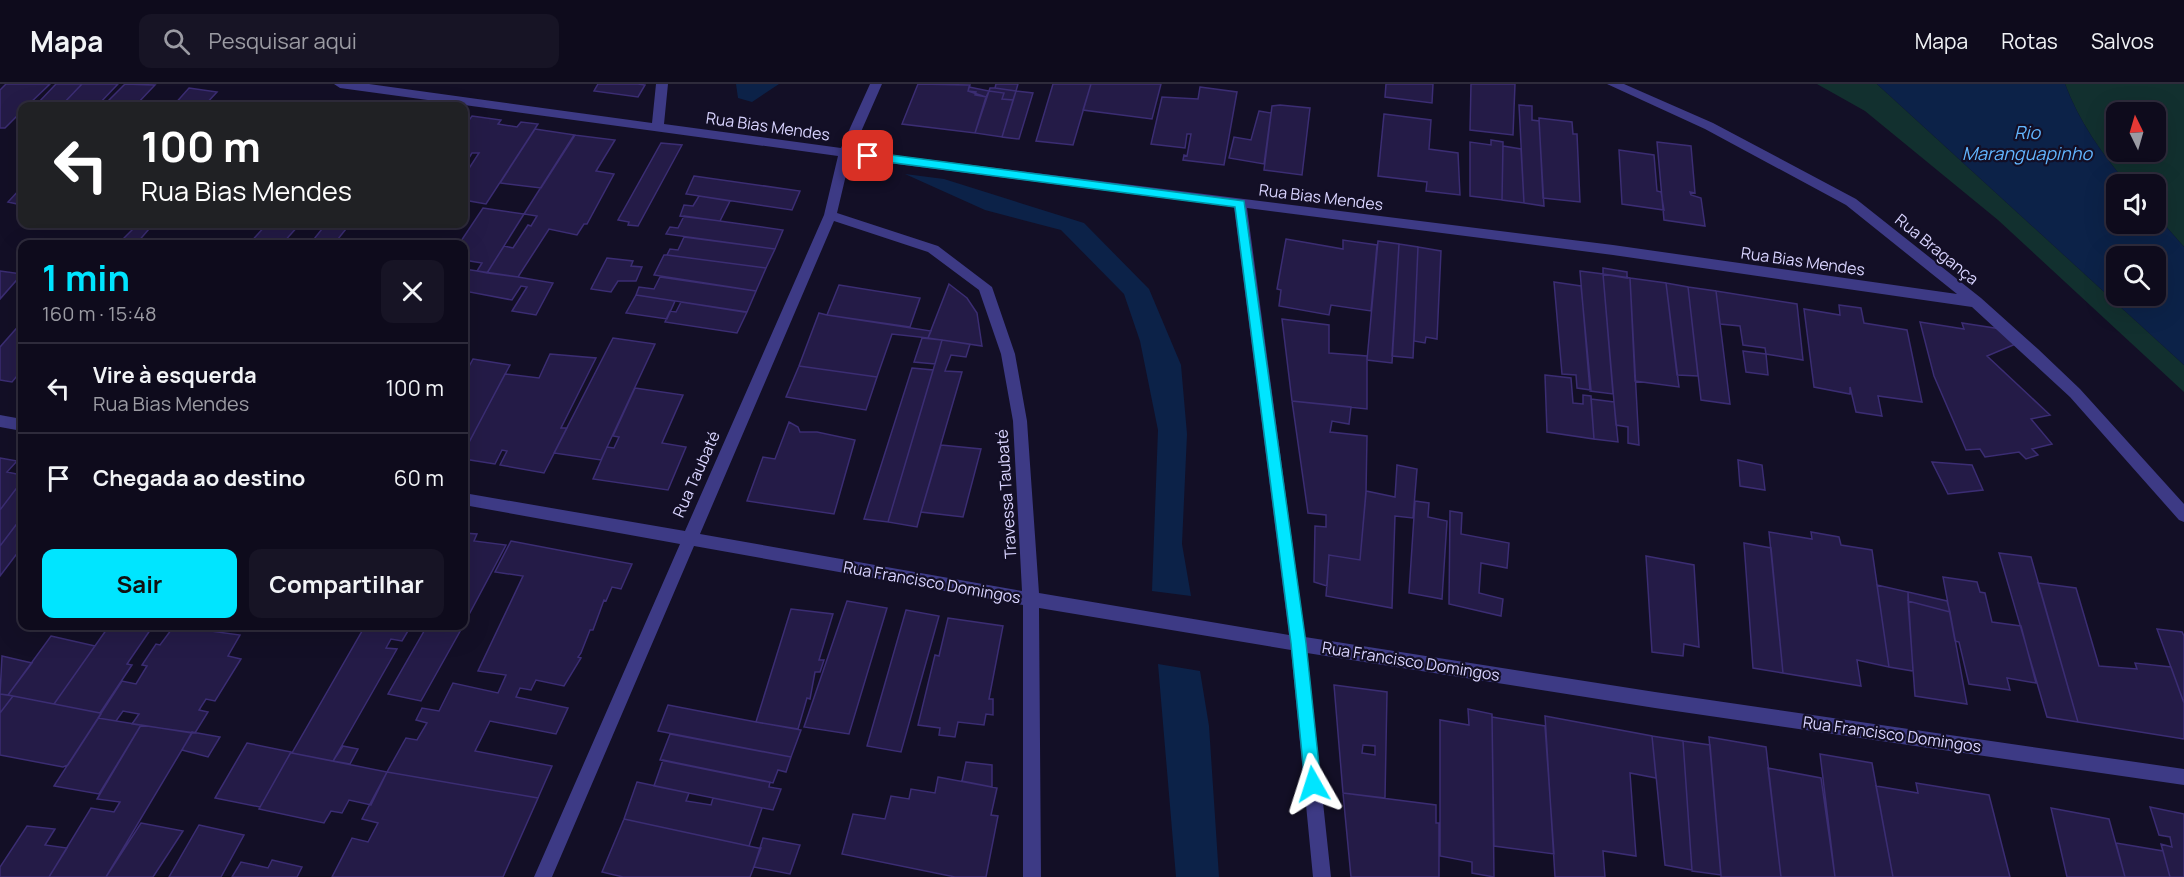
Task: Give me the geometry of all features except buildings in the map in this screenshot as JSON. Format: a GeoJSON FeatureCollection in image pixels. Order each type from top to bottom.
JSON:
{"type":"FeatureCollection","features":[{"type":"Feature","properties":{"kind":"street","name":"Rua Bias Mendes"},"geometry":{"type":"LineString","coordinates":[[340,84],[845,153],[1612,250],[1976,302]]}},
{"type":"Feature","properties":{"kind":"street"},"geometry":{"type":"LineString","coordinates":[[658,126],[662,84]]}},
{"type":"Feature","properties":{"kind":"street","name":"Rua Taubaté"},"geometry":{"type":"LineString","coordinates":[[543,877],[688,537],[830,215],[845,153],[876,84]]}},
{"type":"Feature","properties":{"kind":"street","name":"Rua Bragança"},"geometry":{"type":"LineString","coordinates":[[1613,84],[1709,126],[1851,202],[1976,302],[2075,393],[2184,515]]}},
{"type":"Feature","properties":{"kind":"street"},"geometry":{"type":"LineString","coordinates":[[1240,204],[1298,643],[1322,877]]}},
{"type":"Feature","properties":{"kind":"street","name":"Travessa Taubaté"},"geometry":{"type":"LineString","coordinates":[[830,215],[933,249],[985,287],[1008,354],[1020,421],[1031,600],[1032,877]]}},
{"type":"Feature","properties":{"kind":"street"},"geometry":{"type":"LineString","coordinates":[[0,421],[18,423]]}},
{"type":"Feature","properties":{"kind":"street","name":"Rua Francisco Domingos"},"geometry":{"type":"LineString","coordinates":[[468,500],[688,537],[1031,600],[1655,700],[2184,777]]}},
{"type":"Feature","properties":{"kind":"green space"},"geometry":{"type":"Polygon","coordinates":[[[1817,84],[1877,84],[2106,294],[2106,306],[2120,306],[2184,365],[2184,392],[1998,220],[1865,111],[1817,84]]]}},
{"type":"Feature","properties":{"kind":"green space"},"geometry":{"type":"Polygon","coordinates":[[[2065,84],[2184,84],[2184,247],[2166,226],[2166,174],[2120,174],[2110,162],[2166,162],[2166,102],[2106,102],[2106,157],[2077,111],[2065,84]]]}},
{"type":"Feature","properties":{"kind":"water"},"geometry":{"type":"Polygon","coordinates":[[[736,84],[779,84],[752,102],[738,98],[736,84]]]}},
{"type":"Feature","properties":{"kind":"water","name":"Rio Maranguapinho"},"geometry":{"type":"Polygon","coordinates":[[[1877,84],[2065,84],[2077,111],[2106,157],[2106,162],[2110,162],[2120,174],[2106,174],[2106,234],[2166,234],[2166,226],[2184,247],[2184,365],[2120,306],[2166,306],[2166,246],[2106,246],[2106,294],[1877,84]]]}},
{"type":"Feature","properties":{"kind":"water"},"geometry":{"type":"Polygon","coordinates":[[[905,174],[944,179],[1084,223],[1149,289],[1181,365],[1187,434],[1182,544],[1191,596],[1152,591],[1158,430],[1140,341],[1124,294],[1061,230],[985,210],[905,174]]]}},
{"type":"Feature","properties":{"kind":"water"},"geometry":{"type":"Polygon","coordinates":[[[1158,664],[1200,671],[1209,726],[1219,877],[1176,877],[1158,664]]]}},
{"type":"Feature","properties":{"kind":"route"},"geometry":{"type":"LineString","coordinates":[[868,156],[1240,204],[1298,643],[1313,784]]}}]}
